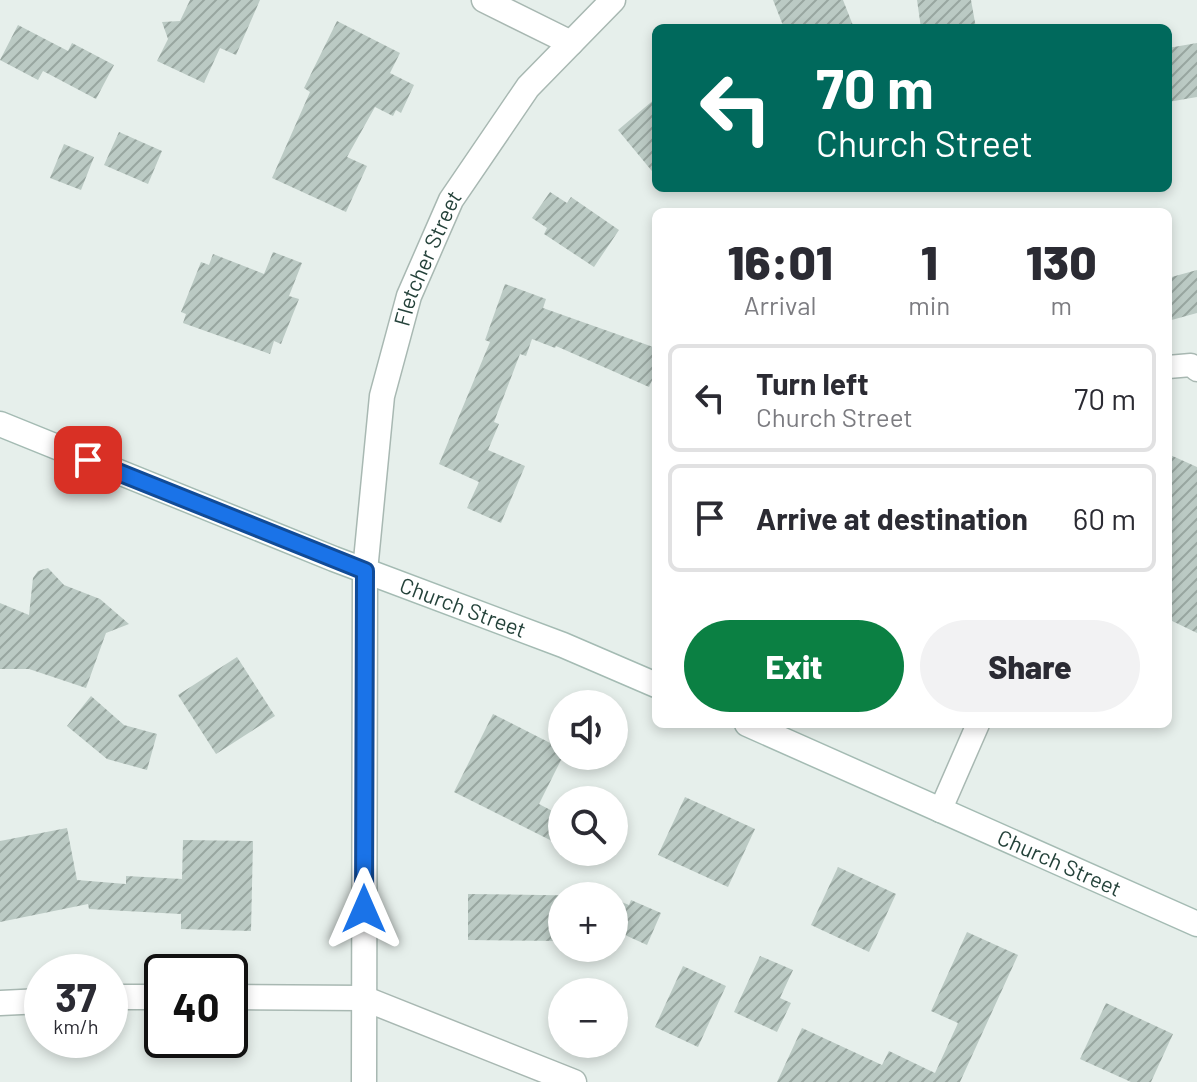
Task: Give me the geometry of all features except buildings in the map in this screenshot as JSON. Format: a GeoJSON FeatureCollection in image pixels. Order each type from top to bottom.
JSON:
{"type":"FeatureCollection","features":[{"type":"Feature","properties":{"kind":"street"},"geometry":{"type":"LineString","coordinates":[[484,0],[571,43]]}},
{"type":"Feature","properties":{"kind":"street","name":"Fletcher Street"},"geometry":{"type":"LineString","coordinates":[[364,1082],[365,571],[382,396],[409,296],[451,200],[528,87],[613,0]]}},
{"type":"Feature","properties":{"kind":"street","name":"Church Street"},"geometry":{"type":"LineString","coordinates":[[0,424],[365,571],[563,645],[652,683]]}},
{"type":"Feature","properties":{"kind":"street","name":"Church Street"},"geometry":{"type":"LineString","coordinates":[[756,728],[1197,924]]}},
{"type":"Feature","properties":{"kind":"street"},"geometry":{"type":"LineString","coordinates":[[248,997],[363,998],[574,1082]]}},
{"type":"Feature","properties":{"kind":"street"},"geometry":{"type":"LineString","coordinates":[[0,1003],[24,1002]]}},
{"type":"Feature","properties":{"kind":"lane"},"geometry":{"type":"LineString","coordinates":[[1172,366],[1195,362]]}},
{"type":"Feature","properties":{"kind":"lane"},"geometry":{"type":"LineString","coordinates":[[940,811],[976,728]]}},
{"type":"Feature","properties":{"kind":"route"},"geometry":{"type":"LineString","coordinates":[[88,460],[365,571],[364,909]]}}]}
